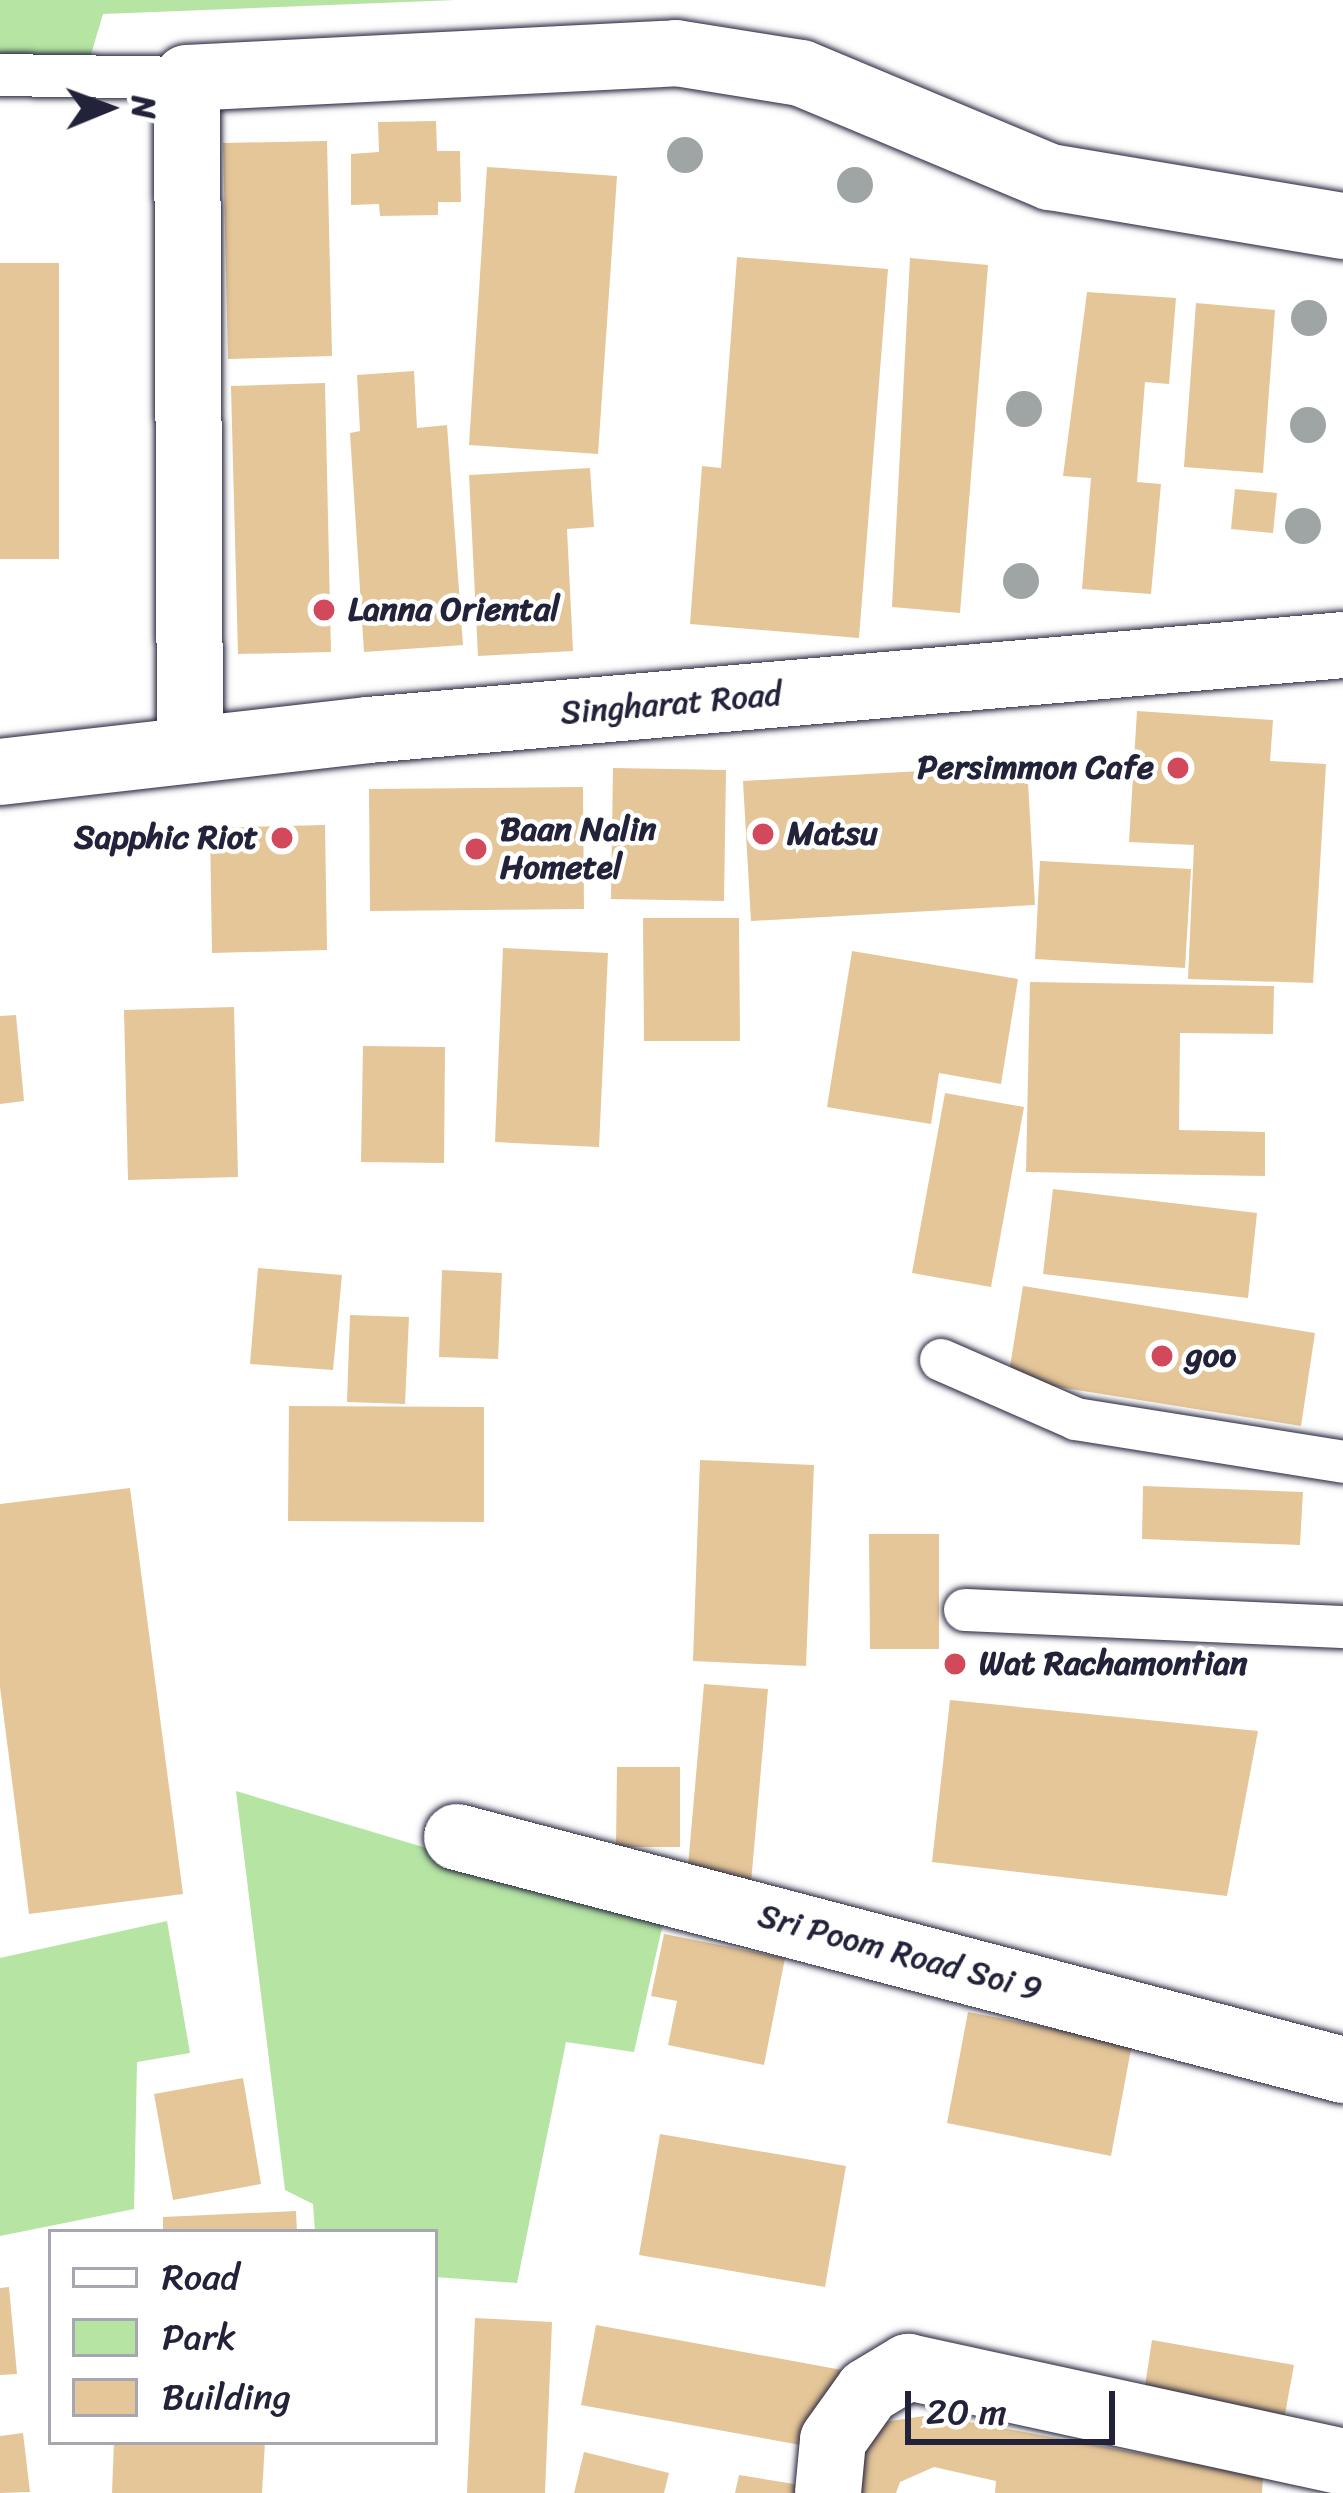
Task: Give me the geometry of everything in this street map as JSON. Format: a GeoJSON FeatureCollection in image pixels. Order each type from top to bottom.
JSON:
{"type":"FeatureCollection","features":[{"type":"Feature","properties":{"kind":"street"},"geometry":{"type":"LineString","coordinates":[[190,750],[187,78],[676,53],[802,73],[1050,177],[1343,226]]}},
{"type":"Feature","properties":{"kind":"street","name":"Singharat Road"},"geometry":{"type":"LineString","coordinates":[[0,772],[190,750],[1343,645]]}},
{"type":"Feature","properties":{"kind":"street","name":"Sri Poom Road Soi 9"},"geometry":{"type":"LineString","coordinates":[[457,1838],[1343,2071]]}},
{"type":"Feature","properties":{"kind":"street"},"geometry":{"type":"LineString","coordinates":[[827,2493],[833,2440],[868,2391],[908,2367],[1343,2462]]}},
{"type":"Feature","properties":{"kind":"lane"},"geometry":{"type":"LineString","coordinates":[[0,75],[187,78]]}},
{"type":"Feature","properties":{"kind":"lane"},"geometry":{"type":"LineString","coordinates":[[940,1360],[1076,1419],[1343,1462]]}},
{"type":"Feature","properties":{"kind":"lane"},"geometry":{"type":"LineString","coordinates":[[965,1610],[1343,1627]]}},
{"type":"Feature","properties":{"kind":"green space"},"geometry":{"type":"Polygon","coordinates":[[[0,0],[456,0],[103,14],[89,61],[0,60],[0,0]]]}},
{"type":"Feature","properties":{"kind":"green space"},"geometry":{"type":"Polygon","coordinates":[[[236,1791],[664,1919],[634,2052],[566,2042],[517,2283],[438,2277],[438,2229],[315,2229],[313,2204],[285,2190],[236,1791]]]}},
{"type":"Feature","properties":{"kind":"green space"},"geometry":{"type":"Polygon","coordinates":[[[167,1921],[190,2053],[137,2062],[134,2209],[0,2236],[0,1958],[167,1921]]]}},
{"type":"Feature","properties":{"kind":"building"},"geometry":{"type":"Polygon","coordinates":[[[436,121],[437,151],[460,151],[461,202],[438,202],[438,215],[380,216],[379,204],[351,205],[351,154],[379,152],[378,122],[436,121]]]}},
{"type":"Feature","properties":{"kind":"building"},"geometry":{"type":"Polygon","coordinates":[[[327,141],[332,356],[228,359],[223,143],[327,141]]]}},
{"type":"Feature","properties":{"kind":"building"},"geometry":{"type":"Polygon","coordinates":[[[487,167],[617,176],[598,454],[469,445],[487,167]]]}},
{"type":"Feature","properties":{"kind":"building"},"geometry":{"type":"Polygon","coordinates":[[[737,257],[888,269],[859,638],[690,624],[702,466],[721,468],[737,257]]]}},
{"type":"Feature","properties":{"kind":"building"},"geometry":{"type":"Polygon","coordinates":[[[910,258],[988,265],[960,613],[892,607],[910,258]]]}},
{"type":"Feature","properties":{"kind":"building"},"geometry":{"type":"Polygon","coordinates":[[[0,263],[59,263],[59,559],[0,559],[0,263]]]}},
{"type":"Feature","properties":{"kind":"building"},"geometry":{"type":"Polygon","coordinates":[[[1087,292],[1176,298],[1169,384],[1145,382],[1137,482],[1161,484],[1151,594],[1082,589],[1091,478],[1063,476],[1087,292]]]}},
{"type":"Feature","properties":{"kind":"building"},"geometry":{"type":"Polygon","coordinates":[[[1196,303],[1275,310],[1263,473],[1184,467],[1196,303]]]}},
{"type":"Feature","properties":{"kind":"building"},"geometry":{"type":"Polygon","coordinates":[[[414,371],[417,428],[447,425],[463,645],[364,652],[350,433],[360,431],[357,375],[414,371]]]}},
{"type":"Feature","properties":{"kind":"building"},"geometry":{"type":"Polygon","coordinates":[[[325,383],[331,652],[238,654],[231,386],[325,383]]]}},
{"type":"Feature","properties":{"kind":"building"},"geometry":{"type":"Polygon","coordinates":[[[590,468],[594,527],[567,529],[573,651],[478,656],[469,475],[590,468]]]}},
{"type":"Feature","properties":{"kind":"building"},"geometry":{"type":"Polygon","coordinates":[[[1235,489],[1277,493],[1273,533],[1231,529],[1235,489]]]}},
{"type":"Feature","properties":{"kind":"building"},"geometry":{"type":"Polygon","coordinates":[[[1137,711],[1273,720],[1270,761],[1326,764],[1313,983],[1188,979],[1194,845],[1129,842],[1137,711]]]}},
{"type":"Feature","properties":{"kind":"building"},"geometry":{"type":"Polygon","coordinates":[[[1027,765],[1035,905],[751,921],[743,781],[1027,765]]]}},
{"type":"Feature","properties":{"kind":"building"},"geometry":{"type":"Polygon","coordinates":[[[613,768],[726,770],[724,901],[611,899],[613,768]]]}},
{"type":"Feature","properties":{"kind":"building","name":"Baan Nalin Hometel"},"geometry":{"type":"Polygon","coordinates":[[[583,787],[584,909],[370,911],[369,789],[583,787]]]}},
{"type":"Feature","properties":{"kind":"building"},"geometry":{"type":"Polygon","coordinates":[[[325,825],[327,950],[212,953],[210,828],[325,825]]]}},
{"type":"Feature","properties":{"kind":"building"},"geometry":{"type":"Polygon","coordinates":[[[1040,861],[1191,869],[1185,968],[1035,959],[1040,861]]]}},
{"type":"Feature","properties":{"kind":"building"},"geometry":{"type":"Polygon","coordinates":[[[643,918],[739,918],[740,1041],[644,1041],[643,918]]]}},
{"type":"Feature","properties":{"kind":"building"},"geometry":{"type":"Polygon","coordinates":[[[503,948],[608,953],[599,1147],[495,1142],[503,948]]]}},
{"type":"Feature","properties":{"kind":"building"},"geometry":{"type":"Polygon","coordinates":[[[852,951],[1018,979],[1001,1084],[939,1073],[931,1124],[827,1107],[852,951]]]}},
{"type":"Feature","properties":{"kind":"building"},"geometry":{"type":"Polygon","coordinates":[[[1030,982],[1274,986],[1273,1034],[1180,1033],[1179,1130],[1265,1132],[1265,1176],[1026,1172],[1030,982]]]}},
{"type":"Feature","properties":{"kind":"building"},"geometry":{"type":"Polygon","coordinates":[[[234,1007],[238,1177],[128,1180],[124,1010],[234,1007]]]}},
{"type":"Feature","properties":{"kind":"building"},"geometry":{"type":"Polygon","coordinates":[[[16,1015],[24,1101],[0,1104],[0,1016],[16,1015]]]}},
{"type":"Feature","properties":{"kind":"building"},"geometry":{"type":"Polygon","coordinates":[[[363,1046],[445,1047],[444,1163],[361,1162],[363,1046]]]}},
{"type":"Feature","properties":{"kind":"building"},"geometry":{"type":"Polygon","coordinates":[[[945,1093],[1024,1107],[991,1287],[912,1273],[945,1093]]]}},
{"type":"Feature","properties":{"kind":"building"},"geometry":{"type":"Polygon","coordinates":[[[1053,1189],[1257,1213],[1248,1298],[1043,1274],[1053,1189]]]}},
{"type":"Feature","properties":{"kind":"building"},"geometry":{"type":"Polygon","coordinates":[[[258,1268],[342,1275],[333,1370],[250,1364],[258,1268]]]}},
{"type":"Feature","properties":{"kind":"building"},"geometry":{"type":"Polygon","coordinates":[[[442,1270],[502,1273],[498,1359],[439,1357],[442,1270]]]}},
{"type":"Feature","properties":{"kind":"building","name":"goo"},"geometry":{"type":"Polygon","coordinates":[[[1023,1286],[1315,1333],[1301,1426],[1008,1379],[1023,1286]]]}},
{"type":"Feature","properties":{"kind":"building"},"geometry":{"type":"Polygon","coordinates":[[[350,1315],[409,1317],[405,1404],[347,1402],[350,1315]]]}},
{"type":"Feature","properties":{"kind":"building"},"geometry":{"type":"Polygon","coordinates":[[[289,1406],[484,1407],[484,1522],[288,1521],[289,1406]]]}},
{"type":"Feature","properties":{"kind":"building"},"geometry":{"type":"Polygon","coordinates":[[[700,1460],[814,1465],[806,1666],[693,1661],[700,1460]]]}},
{"type":"Feature","properties":{"kind":"building"},"geometry":{"type":"Polygon","coordinates":[[[1143,1486],[1303,1492],[1300,1545],[1142,1539],[1143,1486]]]}},
{"type":"Feature","properties":{"kind":"building"},"geometry":{"type":"Polygon","coordinates":[[[130,1488],[183,1894],[29,1914],[0,1687],[0,1504],[130,1488]]]}},
{"type":"Feature","properties":{"kind":"building"},"geometry":{"type":"Polygon","coordinates":[[[869,1534],[939,1534],[939,1649],[870,1649],[869,1534]]]}},
{"type":"Feature","properties":{"kind":"building"},"geometry":{"type":"Polygon","coordinates":[[[704,1684],[768,1689],[751,1883],[687,1878],[704,1684]]]}},
{"type":"Feature","properties":{"kind":"building"},"geometry":{"type":"Polygon","coordinates":[[[950,1700],[1258,1731],[1227,1896],[932,1862],[950,1700]]]}},
{"type":"Feature","properties":{"kind":"building"},"geometry":{"type":"Polygon","coordinates":[[[617,1767],[680,1767],[680,1847],[616,1847],[617,1767]]]}},
{"type":"Feature","properties":{"kind":"building"},"geometry":{"type":"Polygon","coordinates":[[[664,1934],[785,1958],[764,2065],[668,2045],[677,2001],[651,1996],[664,1934]]]}},
{"type":"Feature","properties":{"kind":"building"},"geometry":{"type":"Polygon","coordinates":[[[968,2012],[1132,2044],[1111,2156],[947,2123],[968,2012]]]}},
{"type":"Feature","properties":{"kind":"building"},"geometry":{"type":"Polygon","coordinates":[[[243,2078],[261,2184],[173,2200],[154,2094],[243,2078]]]}},
{"type":"Feature","properties":{"kind":"building"},"geometry":{"type":"Polygon","coordinates":[[[660,2134],[846,2166],[825,2287],[639,2255],[660,2134]]]}},
{"type":"Feature","properties":{"kind":"building"},"geometry":{"type":"Polygon","coordinates":[[[296,2211],[297,2229],[163,2229],[163,2217],[296,2211]]]}},
{"type":"Feature","properties":{"kind":"building"},"geometry":{"type":"Polygon","coordinates":[[[9,2287],[17,2374],[0,2375],[0,2288],[9,2287]]]}},
{"type":"Feature","properties":{"kind":"building"},"geometry":{"type":"Polygon","coordinates":[[[475,2318],[552,2322],[545,2493],[467,2493],[475,2318]]]}},
{"type":"Feature","properties":{"kind":"building"},"geometry":{"type":"Polygon","coordinates":[[[596,2325],[842,2370],[828,2450],[581,2405],[596,2325]]]}},
{"type":"Feature","properties":{"kind":"building"},"geometry":{"type":"Polygon","coordinates":[[[1152,2340],[1294,2365],[1283,2425],[1143,2399],[1152,2340]]]}},
{"type":"Feature","properties":{"kind":"building"},"geometry":{"type":"Polygon","coordinates":[[[931,2415],[1263,2476],[1262,2493],[995,2493],[996,2481],[934,2467],[900,2482],[896,2493],[846,2493],[877,2423],[931,2415]]]}},
{"type":"Feature","properties":{"kind":"building"},"geometry":{"type":"Polygon","coordinates":[[[23,2433],[30,2492],[0,2493],[0,2436],[23,2433]]]}},
{"type":"Feature","properties":{"kind":"building"},"geometry":{"type":"Polygon","coordinates":[[[114,2445],[265,2445],[262,2493],[112,2493],[114,2445]]]}},
{"type":"Feature","properties":{"kind":"building"},"geometry":{"type":"Polygon","coordinates":[[[584,2452],[669,2473],[664,2493],[574,2493],[584,2452]]]}},
{"type":"Feature","properties":{"kind":"building"},"geometry":{"type":"Polygon","coordinates":[[[739,2475],[818,2488],[817,2493],[735,2493],[739,2475]]]}},
{"type":"Feature","properties":{"kind":"place","name":"Lanna Oriental"},"geometry":{"type":"Point","coordinates":[324,610]}},
{"type":"Feature","properties":{"kind":"place","name":"Persimmon Cafe"},"geometry":{"type":"Point","coordinates":[1178,768]}},
{"type":"Feature","properties":{"kind":"place","name":"Matsu"},"geometry":{"type":"Point","coordinates":[763,834]}},
{"type":"Feature","properties":{"kind":"place","name":"Sapphic Riot"},"geometry":{"type":"Point","coordinates":[282,838]}},
{"type":"Feature","properties":{"kind":"place","name":"Baan Nalin Hometel"},"geometry":{"type":"Point","coordinates":[476,849]}},
{"type":"Feature","properties":{"kind":"place","name":"goo"},"geometry":{"type":"Point","coordinates":[1162,1356]}},
{"type":"Feature","properties":{"kind":"place","name":"Wat Rachamontian"},"geometry":{"type":"Point","coordinates":[955,1664]}}]}
